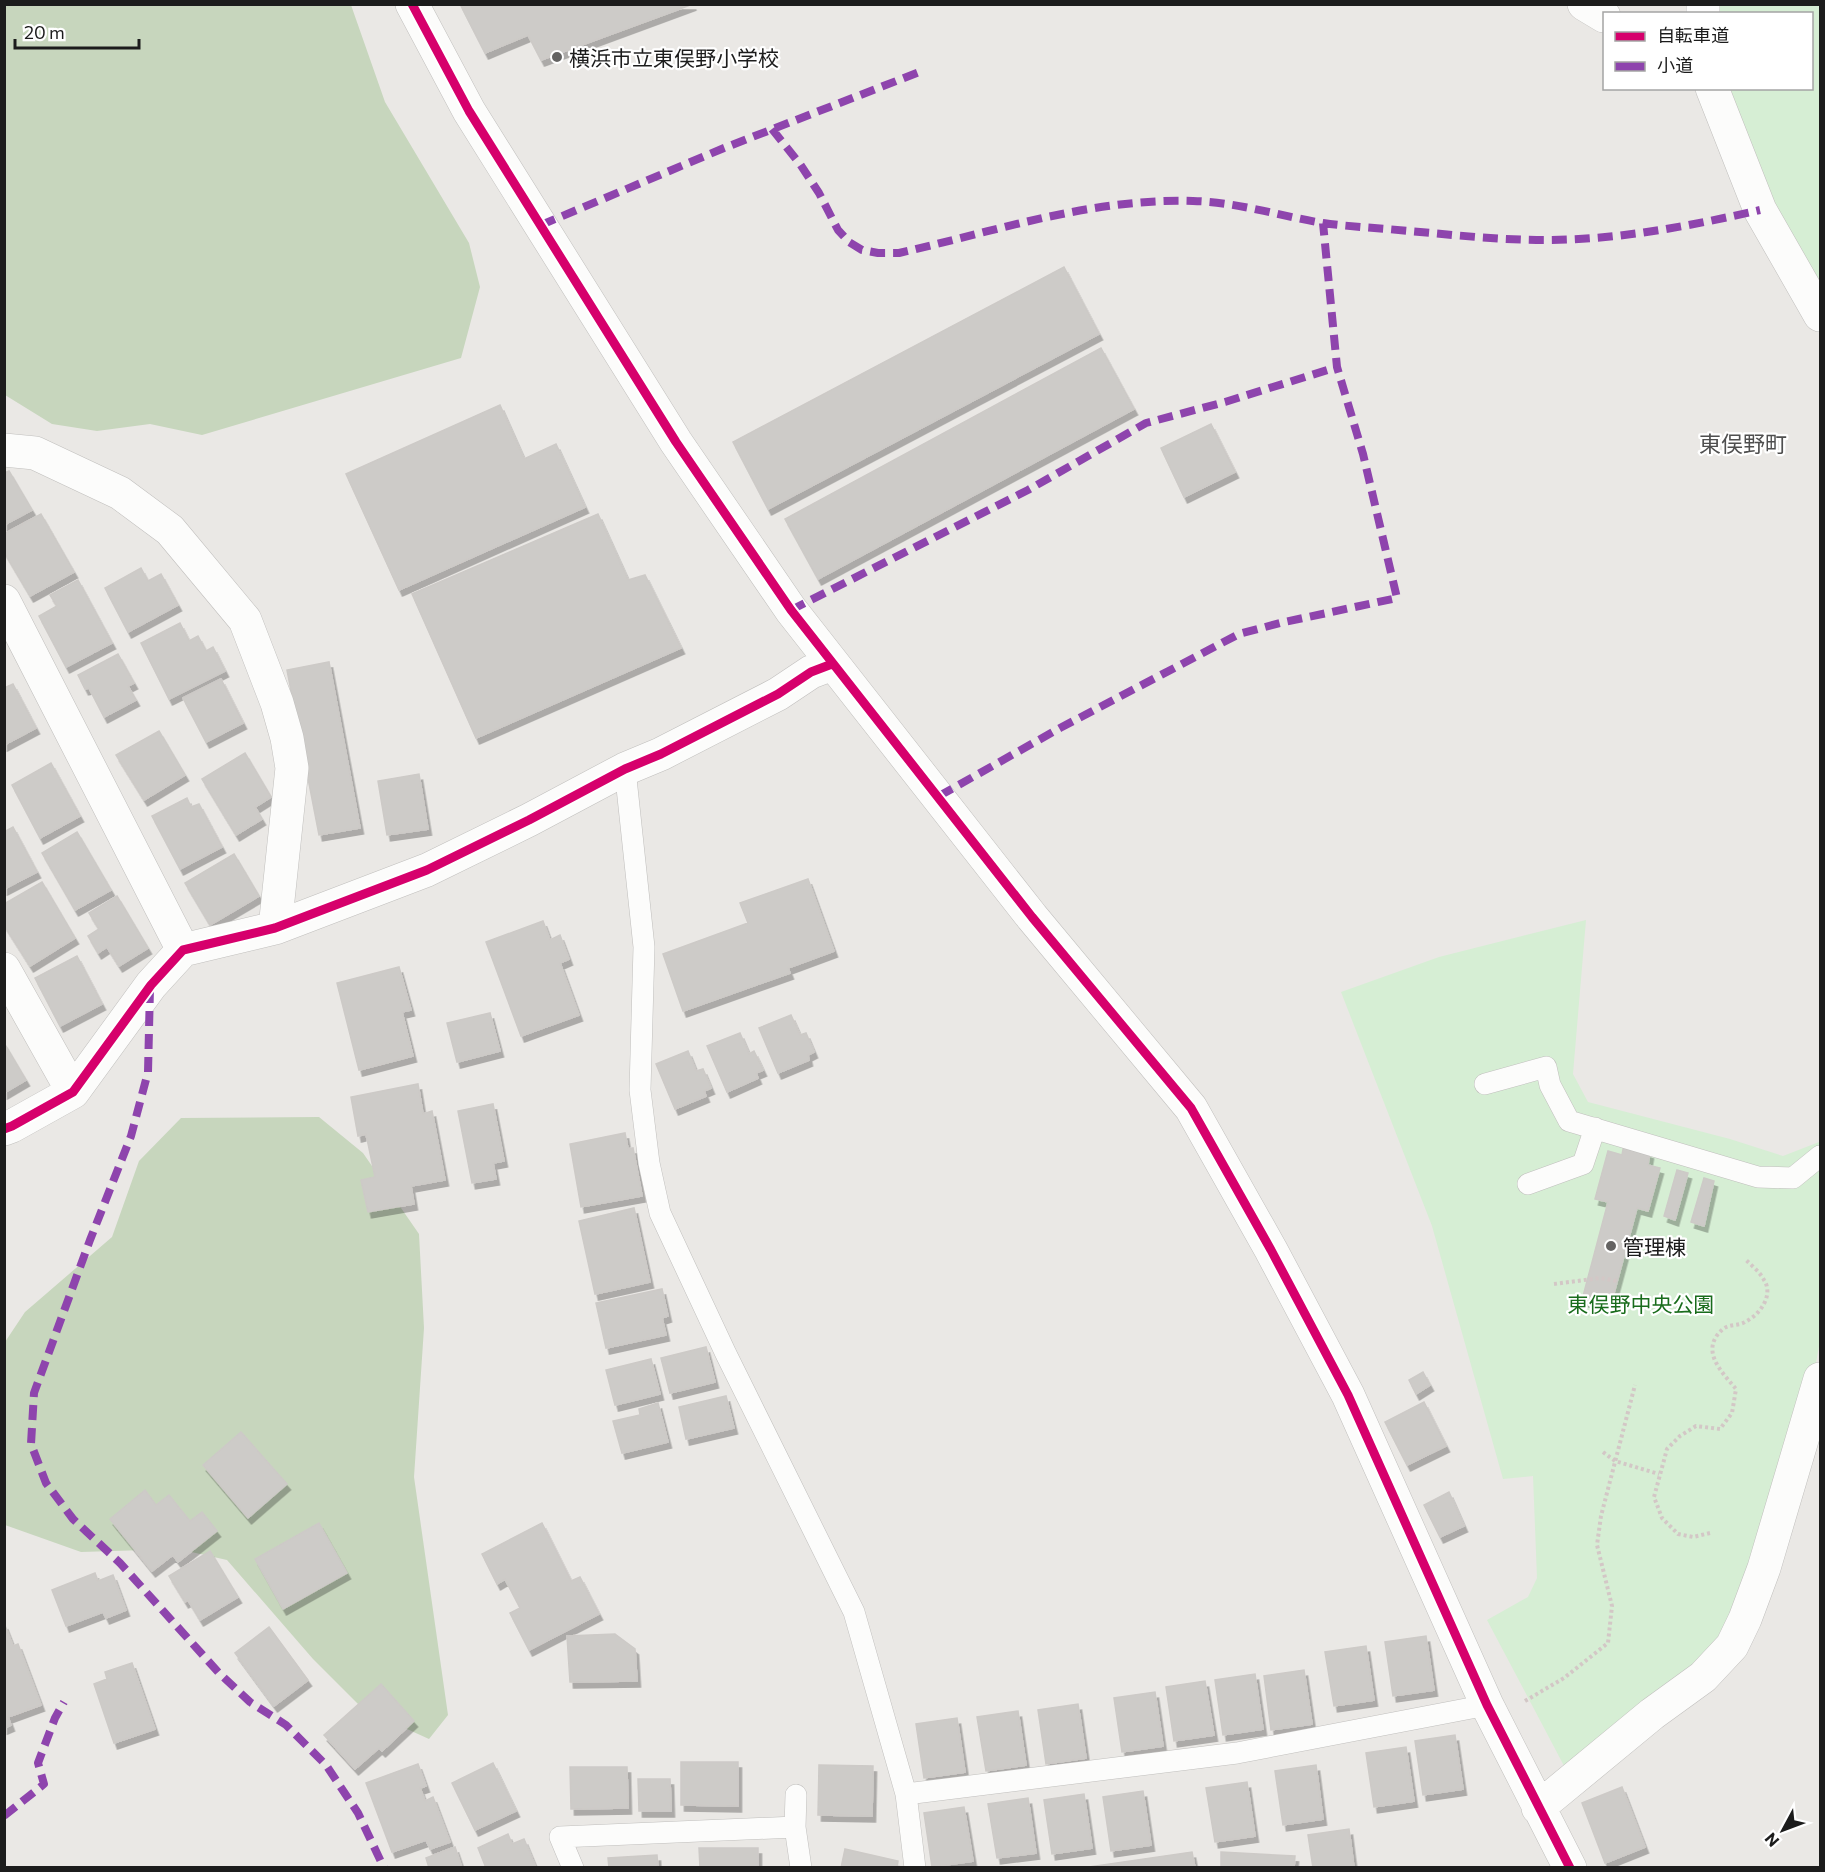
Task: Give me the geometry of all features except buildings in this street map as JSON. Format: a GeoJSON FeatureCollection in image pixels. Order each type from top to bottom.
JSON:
{"type":"FeatureCollection","features":[{"type":"Feature","properties":{"kind":"street"},"geometry":{"type":"LineString","coordinates":[[412,4],[468,111],[676,442],[791,610],[1032,917],[1191,1108],[1271,1250],[1348,1395],[1490,1712],[1570,1868]]}},
{"type":"Feature","properties":{"kind":"street"},"geometry":{"type":"LineString","coordinates":[[1584,4],[1603,15]]}},
{"type":"Feature","properties":{"kind":"street"},"geometry":{"type":"LineString","coordinates":[[1713,90],[1760,210],[1821,315]]}},
{"type":"Feature","properties":{"kind":"street"},"geometry":{"type":"LineString","coordinates":[[4,450],[35,453],[120,493],[170,530],[245,620],[277,703],[287,738],[292,768],[275,928]]}},
{"type":"Feature","properties":{"kind":"street"},"geometry":{"type":"LineString","coordinates":[[4,601],[183,950]]}},
{"type":"Feature","properties":{"kind":"street"},"geometry":{"type":"LineString","coordinates":[[4,1129],[73,1092],[151,985],[183,950],[275,928],[427,870],[529,820],[625,769],[661,754],[778,694],[811,672],[832,664]]}},
{"type":"Feature","properties":{"kind":"street"},"geometry":{"type":"LineString","coordinates":[[4,969],[73,1092]]}},
{"type":"Feature","properties":{"kind":"street"},"geometry":{"type":"LineString","coordinates":[[1538,1808],[1652,1714],[1704,1677],[1732,1646],[1764,1568],[1821,1379]]}},
{"type":"Feature","properties":{"kind":"lane"},"geometry":{"type":"LineString","coordinates":[[625,769],[644,947],[640,1090],[649,1163],[660,1212],[726,1354],[854,1612],[906,1794],[915,1868]]}},
{"type":"Feature","properties":{"kind":"lane"},"geometry":{"type":"LineString","coordinates":[[1485,1084],[1546,1067],[1550,1085],[1569,1121],[1758,1177],[1793,1178],[1821,1156]]}},
{"type":"Feature","properties":{"kind":"lane"},"geometry":{"type":"LineString","coordinates":[[1528,1184],[1583,1164],[1596,1128]]}},
{"type":"Feature","properties":{"kind":"lane"},"geometry":{"type":"LineString","coordinates":[[906,1794],[1237,1753],[1490,1712]]}},
{"type":"Feature","properties":{"kind":"lane"},"geometry":{"type":"LineString","coordinates":[[796,1795],[795,1827],[801,1868]]}},
{"type":"Feature","properties":{"kind":"lane"},"geometry":{"type":"LineString","coordinates":[[573,1868],[560,1837],[795,1827]]}},
{"type":"Feature","properties":{"kind":"path"},"geometry":{"type":"LineString","coordinates":[[1710,1533],[1693,1537],[1678,1534],[1662,1518],[1654,1497],[1667,1449],[1680,1436],[1696,1426],[1720,1429],[1732,1413],[1736,1389],[1720,1371],[1712,1355],[1714,1342],[1724,1328],[1746,1322],[1760,1309],[1767,1298],[1765,1281],[1745,1259]]}},
{"type":"Feature","properties":{"kind":"path"},"geometry":{"type":"LineString","coordinates":[[1554,1284],[1600,1278],[1617,1281]]}},
{"type":"Feature","properties":{"kind":"path"},"geometry":{"type":"LineString","coordinates":[[1490,1712],[1564,1678],[1608,1643],[1612,1606],[1597,1545],[1601,1516],[1635,1385]]}},
{"type":"Feature","properties":{"kind":"path"},"geometry":{"type":"LineString","coordinates":[[1604,1452],[1615,1461],[1659,1474]]}},
{"type":"Feature","properties":{"kind":"green space"},"geometry":{"type":"Polygon","coordinates":[[[4,5],[351,5],[385,102],[469,243],[480,287],[461,358],[202,435],[150,424],[97,431],[52,424],[5,395],[4,5]]]}},
{"type":"Feature","properties":{"kind":"green space"},"geometry":{"type":"Polygon","coordinates":[[[1703,5],[1820,5],[1820,315],[1713,90],[1813,90],[1813,12],[1703,12],[1703,5]]]}},
{"type":"Feature","properties":{"kind":"green space","name":"東俣野中央公園"},"geometry":{"type":"Polygon","coordinates":[[[1586,920],[1573,1074],[1588,1102],[1730,1139],[1783,1156],[1819,1142],[1820,1341],[1802,1437],[1745,1619],[1572,1781],[1487,1620],[1528,1597],[1537,1578],[1533,1476],[1503,1479],[1432,1226],[1341,992],[1439,957],[1586,920]]]}},
{"type":"Feature","properties":{"kind":"green space"},"geometry":{"type":"Polygon","coordinates":[[[319,1117],[363,1153],[419,1234],[424,1328],[414,1477],[448,1715],[429,1739],[363,1709],[313,1659],[227,1560],[178,1549],[81,1552],[5,1525],[5,1342],[25,1312],[112,1237],[139,1161],[181,1118],[319,1117]]]}},
{"type":"Feature","properties":{"kind":"marked path"},"geometry":{"type":"LineString","coordinates":[[541,225],[724,148],[922,71]]}},
{"type":"Feature","properties":{"kind":"marked path"},"geometry":{"type":"LineString","coordinates":[[772,129],[800,164],[819,193],[838,230],[849,242],[862,250],[878,253],[899,253],[1081,210],[1155,201],[1209,202],[1334,224],[1528,240],[1627,235],[1680,227],[1760,210]]}},
{"type":"Feature","properties":{"kind":"marked path"},"geometry":{"type":"LineString","coordinates":[[939,796],[1060,728],[1239,634],[1397,598],[1363,454],[1337,367],[1323,223]]}},
{"type":"Feature","properties":{"kind":"marked path"},"geometry":{"type":"LineString","coordinates":[[791,610],[1028,490],[1146,423],[1225,402],[1337,367]]}},
{"type":"Feature","properties":{"kind":"marked path"},"geometry":{"type":"LineString","coordinates":[[150,988],[148,1072],[131,1136],[34,1393],[31,1444],[46,1483],[73,1519],[120,1563],[219,1673],[250,1702],[286,1725],[326,1765],[358,1813],[384,1868]]}},
{"type":"Feature","properties":{"kind":"marked path"},"geometry":{"type":"LineString","coordinates":[[4,1816],[44,1784],[38,1763],[55,1718],[64,1702]]}},
{"type":"Feature","properties":{"kind":"cycle path"},"geometry":{"type":"LineString","coordinates":[[412,4],[469,111],[676,442],[791,610],[1032,917],[1191,1108],[1271,1250],[1348,1395],[1487,1705],[1570,1868]]}},
{"type":"Feature","properties":{"kind":"cycle path"},"geometry":{"type":"LineString","coordinates":[[4,1129],[73,1092],[151,985],[183,950],[275,928],[427,870],[529,820],[625,769],[661,754],[778,694],[811,672],[832,664]]}},
{"type":"Feature","properties":{"kind":"place","name":"横浜市立東俣野小学校"},"geometry":{"type":"Point","coordinates":[557,57]}},
{"type":"Feature","properties":{"kind":"place","name":"管理棟"},"geometry":{"type":"Point","coordinates":[1611,1246]}},
{"type":"Feature","properties":{"kind":"district","name":"東俣野町"},"geometry":{"type":"Point","coordinates":[1743,443]}}]}
